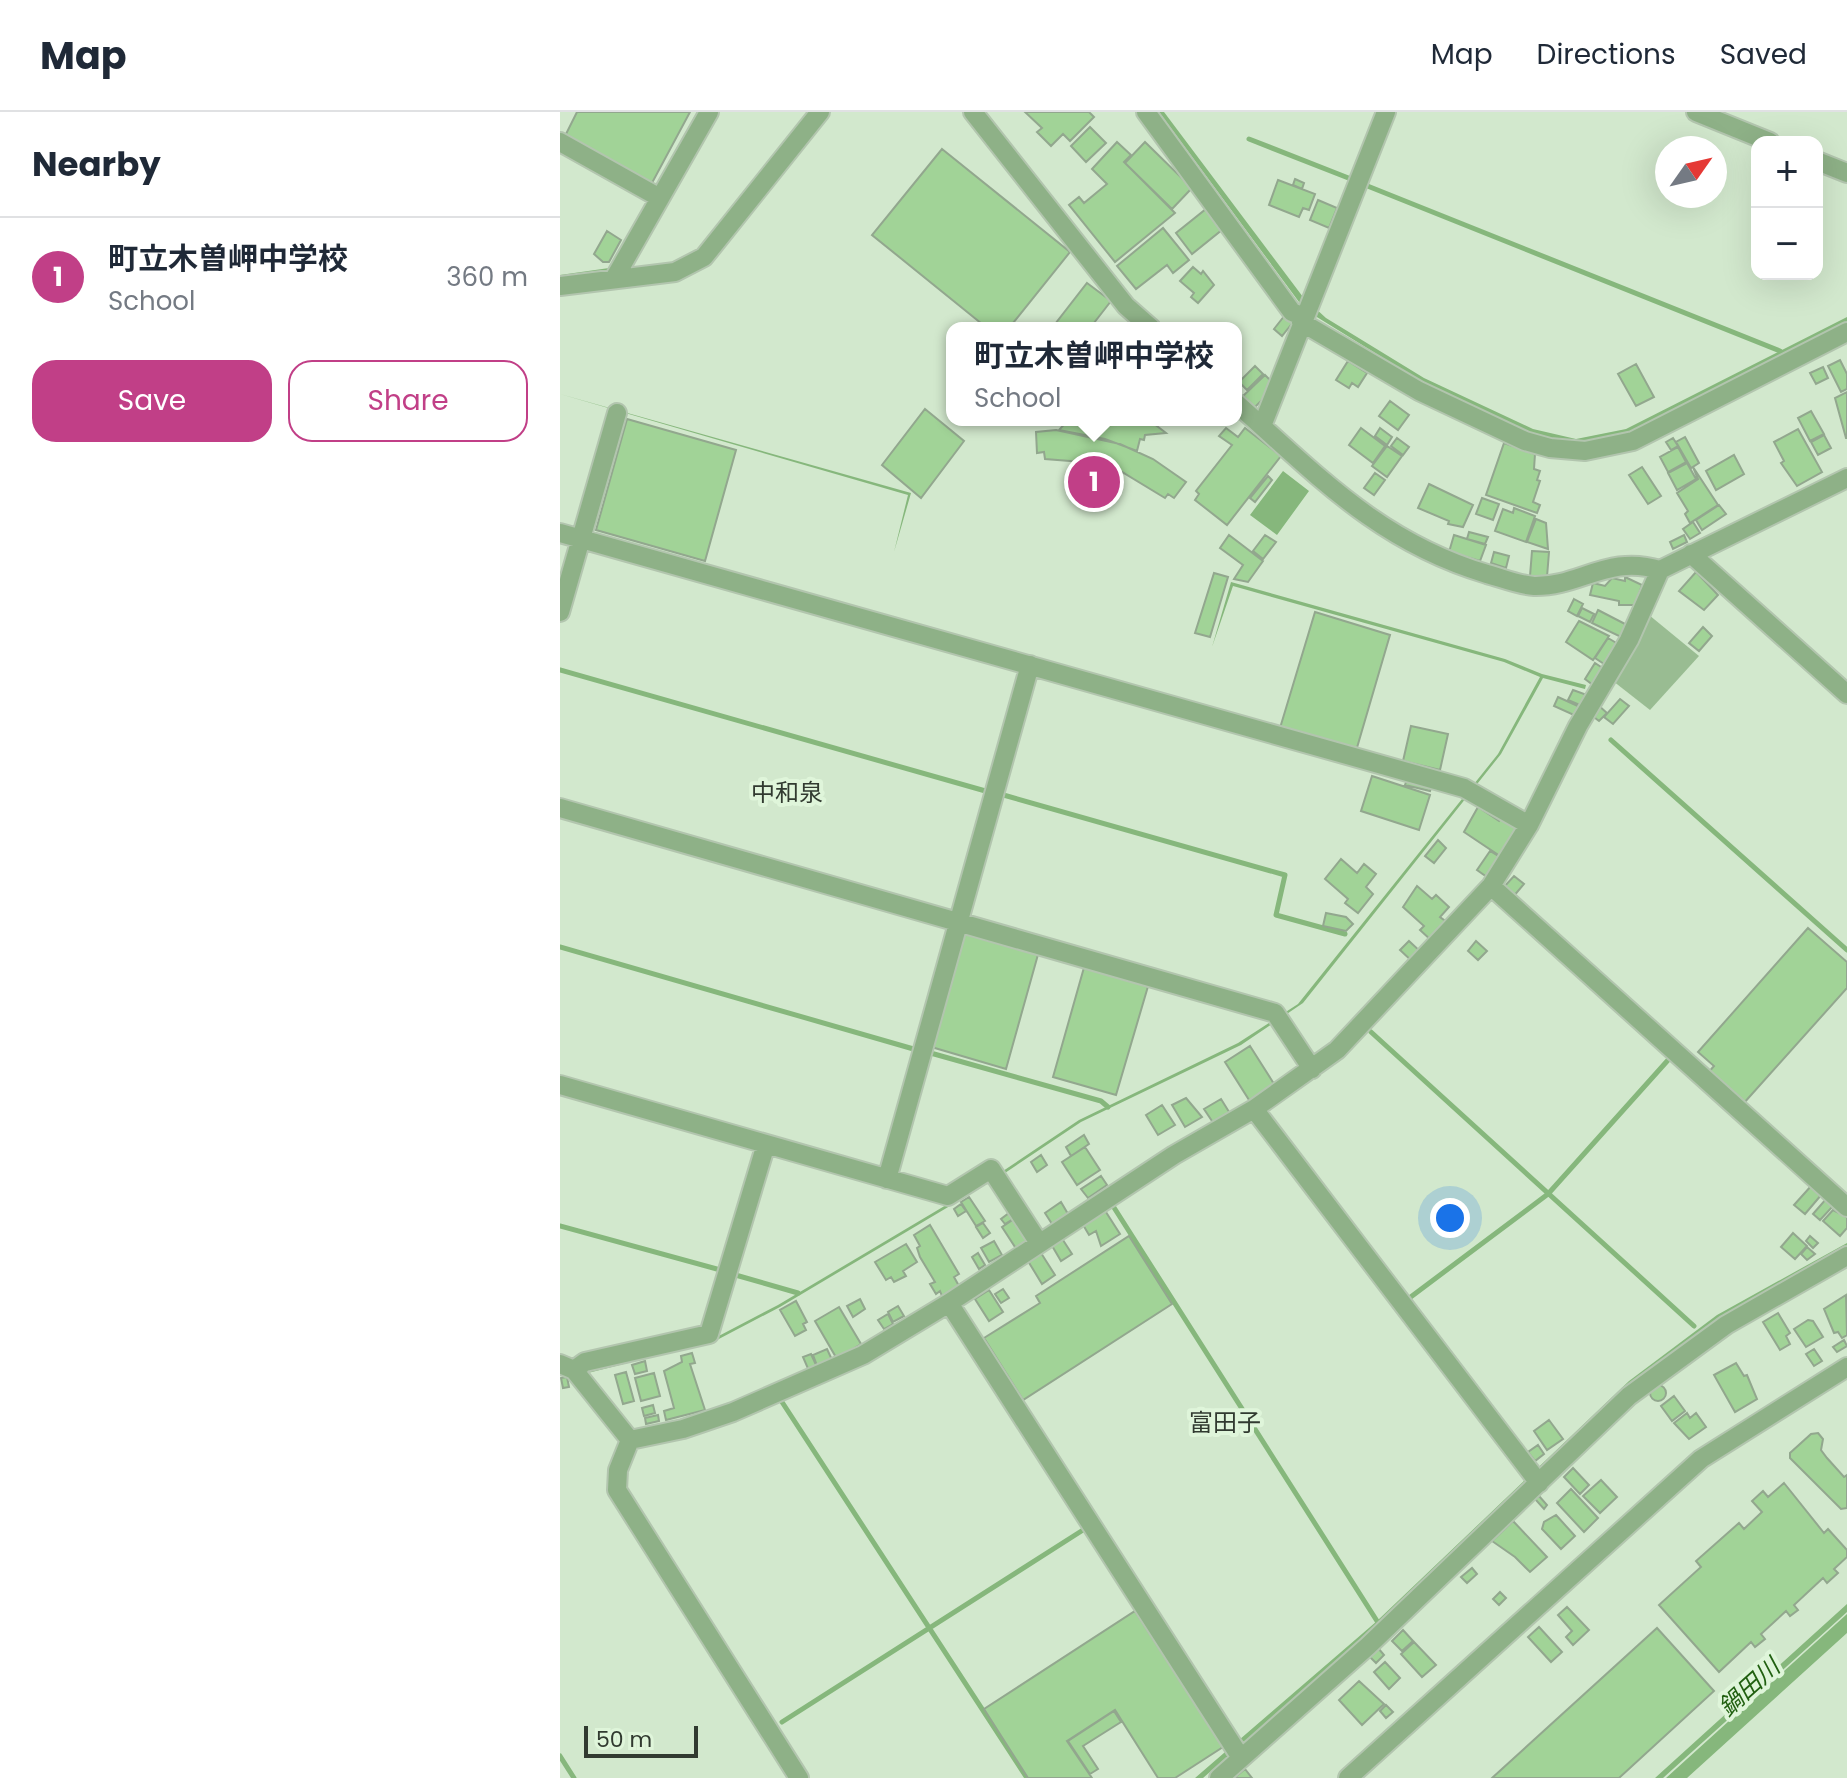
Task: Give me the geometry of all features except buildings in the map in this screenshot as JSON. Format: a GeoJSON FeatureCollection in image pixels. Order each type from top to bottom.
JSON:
{"type":"FeatureCollection","features":[{"type":"Feature","properties":{"kind":"street"},"geometry":{"type":"LineString","coordinates":[[614,279],[655,196],[709,112]]}},
{"type":"Feature","properties":{"kind":"street"},"geometry":{"type":"LineString","coordinates":[[560,286],[675,272],[704,257],[820,112]]}},
{"type":"Feature","properties":{"kind":"street"},"geometry":{"type":"LineString","coordinates":[[973,112],[1126,306],[1144,322]]}},
{"type":"Feature","properties":{"kind":"street"},"geometry":{"type":"LineString","coordinates":[[1146,112],[1292,312],[1305,314],[1454,410],[1525,441],[1568,451],[1601,450],[1633,441],[1847,332]]}},
{"type":"Feature","properties":{"kind":"street"},"geometry":{"type":"LineString","coordinates":[[1262,426],[1386,112]]}},
{"type":"Feature","properties":{"kind":"street"},"geometry":{"type":"LineString","coordinates":[[1696,112],[1755,136]]}},
{"type":"Feature","properties":{"kind":"street"},"geometry":{"type":"LineString","coordinates":[[560,142],[655,196]]}},
{"type":"Feature","properties":{"kind":"street"},"geometry":{"type":"LineString","coordinates":[[1823,163],[1847,173]]}},
{"type":"Feature","properties":{"kind":"street"},"geometry":{"type":"LineString","coordinates":[[1242,408],[1374,522],[1451,563],[1538,586],[1607,567],[1646,566],[1660,570]]}},
{"type":"Feature","properties":{"kind":"street"},"geometry":{"type":"LineString","coordinates":[[560,612],[617,413]]}},
{"type":"Feature","properties":{"kind":"street"},"geometry":{"type":"LineString","coordinates":[[630,1440],[683,1429],[733,1412],[863,1355],[949,1303],[1174,1155],[1254,1109],[1312,1069],[1364,1024],[1491,886],[1529,825],[1578,726],[1629,640],[1660,570],[1847,478]]}},
{"type":"Feature","properties":{"kind":"street"},"geometry":{"type":"LineString","coordinates":[[560,533],[1469,789],[1529,825]]}},
{"type":"Feature","properties":{"kind":"street"},"geometry":{"type":"LineString","coordinates":[[1691,554],[1847,694]]}},
{"type":"Feature","properties":{"kind":"street"},"geometry":{"type":"LineString","coordinates":[[887,1179],[1030,665]]}},
{"type":"Feature","properties":{"kind":"street"},"geometry":{"type":"LineString","coordinates":[[560,808],[1278,1018],[1312,1069]]}},
{"type":"Feature","properties":{"kind":"street"},"geometry":{"type":"LineString","coordinates":[[1491,886],[1847,1207]]}},
{"type":"Feature","properties":{"kind":"street"},"geometry":{"type":"LineString","coordinates":[[560,1085],[948,1196],[991,1169],[1039,1243]]}},
{"type":"Feature","properties":{"kind":"street"},"geometry":{"type":"LineString","coordinates":[[1254,1109],[1535,1477]]}},
{"type":"Feature","properties":{"kind":"street"},"geometry":{"type":"LineString","coordinates":[[630,1440],[574,1366],[709,1334],[766,1144]]}},
{"type":"Feature","properties":{"kind":"street"},"geometry":{"type":"LineString","coordinates":[[1219,1778],[1237,1752],[1368,1646],[1535,1477],[1629,1396],[1726,1325],[1847,1256]]}},
{"type":"Feature","properties":{"kind":"street"},"geometry":{"type":"LineString","coordinates":[[949,1303],[1237,1752]]}},
{"type":"Feature","properties":{"kind":"street"},"geometry":{"type":"LineString","coordinates":[[1348,1778],[1691,1467],[1847,1367]]}},
{"type":"Feature","properties":{"kind":"street"},"geometry":{"type":"LineString","coordinates":[[630,1440],[618,1470],[617,1490],[799,1778]]}},
{"type":"Feature","properties":{"kind":"shaded area"},"geometry":{"type":"Polygon","coordinates":[[[697,112],[702,112],[611,272],[560,278],[560,275],[609,268],[697,112]]]}},
{"type":"Feature","properties":{"kind":"shaded area"},"geometry":{"type":"Polygon","coordinates":[[[1159,112],[1164,112],[1303,297],[1326,318],[1424,378],[1533,429],[1576,439],[1626,429],[1847,317],[1847,323],[1629,433],[1594,443],[1556,441],[1532,434],[1422,382],[1312,314],[1299,302],[1159,112]]]}},
{"type":"Feature","properties":{"kind":"shaded area"},"geometry":{"type":"Polygon","coordinates":[[[560,394],[911,493],[894,552],[908,495],[560,394]]]}},
{"type":"Feature","properties":{"kind":"shaded area"},"geometry":{"type":"Polygon","coordinates":[[[1283,471],[1309,491],[1277,535],[1250,515],[1283,471]]]}},
{"type":"Feature","properties":{"kind":"shaded area"},"geometry":{"type":"Polygon","coordinates":[[[1231,582],[1505,659],[1542,674],[1586,685],[1585,689],[1543,678],[1501,754],[1303,1003],[1241,1045],[1081,1122],[1002,1175],[780,1307],[715,1341],[588,1373],[560,1356],[576,1359],[713,1339],[778,1305],[1000,1173],[1079,1120],[1238,1043],[1298,1004],[1498,754],[1540,677],[1504,662],[1233,586],[1212,647],[1231,582]]]}},
{"type":"Feature","properties":{"kind":"shaded area"},"geometry":{"type":"Polygon","coordinates":[[[1649,615],[1699,656],[1650,710],[1613,681],[1649,615]]]}},
{"type":"Feature","properties":{"kind":"shaded area"},"geometry":{"type":"Polygon","coordinates":[[[1847,1243],[1847,1247],[1721,1318],[1380,1624],[1203,1778],[1195,1778],[1377,1621],[1629,1381],[1717,1315],[1847,1243]]]}},
{"type":"Feature","properties":{"kind":"shaded area"},"geometry":{"type":"Polygon","coordinates":[[[1847,1604],[1847,1612],[1663,1778],[1655,1778],[1847,1604]]]}},
{"type":"Feature","properties":{"kind":"shaded area"},"geometry":{"type":"Polygon","coordinates":[[[1847,1614],[1847,1633],[1687,1778],[1666,1778],[1847,1614]]]}},
{"type":"Feature","properties":{"kind":"waterway"},"geometry":{"type":"LineString","coordinates":[[1249,139],[1351,179]]}},
{"type":"Feature","properties":{"kind":"waterway"},"geometry":{"type":"LineString","coordinates":[[1365,185],[1780,351]]}},
{"type":"Feature","properties":{"kind":"waterway"},"geometry":{"type":"LineString","coordinates":[[560,670],[989,792]]}},
{"type":"Feature","properties":{"kind":"waterway"},"geometry":{"type":"LineString","coordinates":[[1611,740],[1847,950]]}},
{"type":"Feature","properties":{"kind":"waterway"},"geometry":{"type":"LineString","coordinates":[[1000,794],[1285,875],[1276,915],[1345,934]]}},
{"type":"Feature","properties":{"kind":"waterway"},"geometry":{"type":"LineString","coordinates":[[560,947],[917,1050]]}},
{"type":"Feature","properties":{"kind":"waterway"},"geometry":{"type":"LineString","coordinates":[[1371,1032],[1694,1326]]}},
{"type":"Feature","properties":{"kind":"waterway"},"geometry":{"type":"LineString","coordinates":[[927,1052],[1101,1101],[1108,1107]]}},
{"type":"Feature","properties":{"kind":"waterway"},"geometry":{"type":"LineString","coordinates":[[1408,1299],[1548,1194],[1669,1059]]}},
{"type":"Feature","properties":{"kind":"waterway"},"geometry":{"type":"LineString","coordinates":[[1113,1206],[1377,1621]]}},
{"type":"Feature","properties":{"kind":"waterway"},"geometry":{"type":"LineString","coordinates":[[560,1226],[724,1271]]}},
{"type":"Feature","properties":{"kind":"waterway"},"geometry":{"type":"LineString","coordinates":[[732,1274],[798,1293]]}},
{"type":"Feature","properties":{"kind":"waterway"},"geometry":{"type":"LineString","coordinates":[[782,1402],[1027,1778]]}},
{"type":"Feature","properties":{"kind":"waterway"},"geometry":{"type":"LineString","coordinates":[[782,1722],[1083,1530]]}},
{"type":"Feature","properties":{"kind":"waterway"},"geometry":{"type":"LineString","coordinates":[[560,1756],[574,1778]]}},
{"type":"Feature","properties":{"kind":"place","name":"町立木曽岬中学校"},"geometry":{"type":"Point","coordinates":[1094,482]}},
{"type":"Feature","properties":{"kind":"district","name":"中和泉"},"geometry":{"type":"Point","coordinates":[787,792]}},
{"type":"Feature","properties":{"kind":"district","name":"富田子"},"geometry":{"type":"Point","coordinates":[1225,1422]}},
{"type":"Feature","properties":{"kind":"water label","name":"鍋田川"},"geometry":{"type":"Point","coordinates":[1749,1687]}}]}
